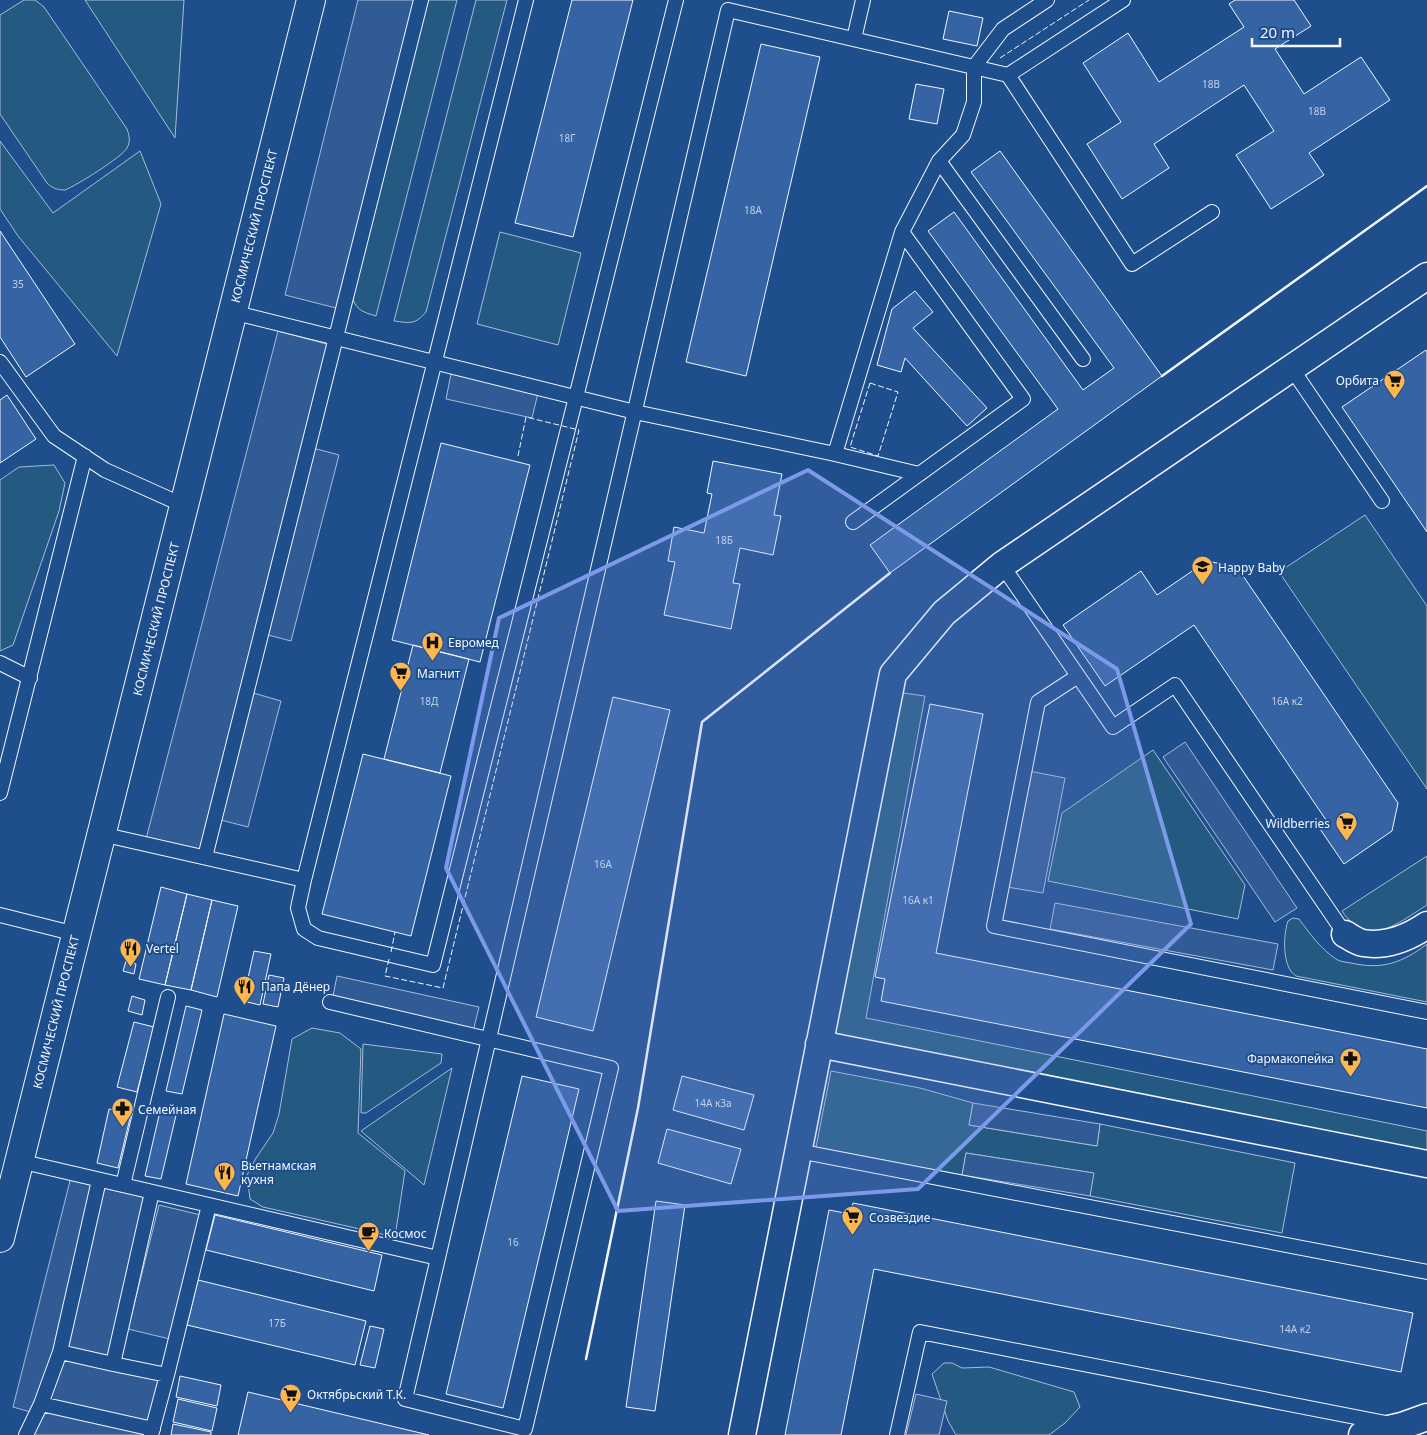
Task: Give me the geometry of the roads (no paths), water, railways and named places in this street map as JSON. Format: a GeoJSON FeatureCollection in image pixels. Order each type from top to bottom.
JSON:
{"type":"FeatureCollection","features":[{"type":"Feature","properties":{"kind":"main road","name":"КОСМИЧЕСКИЙ ПРОСПЕКТ"},"geometry":{"type":"LineString","coordinates":[[0,1238],[311,0]]}},
{"type":"Feature","properties":{"kind":"street"},"geometry":{"type":"LineString","coordinates":[[742,1435],[893,674],[944,613],[1002,565],[1427,276]]}},
{"type":"Feature","properties":{"kind":"street"},"geometry":{"type":"LineString","coordinates":[[1345,934],[1361,943],[1385,944],[1409,937],[1427,925]]}},
{"type":"Feature","properties":{"kind":"street"},"geometry":{"type":"LineString","coordinates":[[819,1044],[1427,1164]]}},
{"type":"Feature","properties":{"kind":"street"},"geometry":{"type":"LineString","coordinates":[[1362,1435],[1402,1426],[1427,1416]]}},
{"type":"Feature","properties":{"kind":"lane"},"geometry":{"type":"LineString","coordinates":[[205,857],[421,0]]}},
{"type":"Feature","properties":{"kind":"lane"},"geometry":{"type":"LineString","coordinates":[[526,0],[298,908],[304,929],[318,938],[433,965],[676,0]]}},
{"type":"Feature","properties":{"kind":"lane"},"geometry":{"type":"LineString","coordinates":[[854,39],[863,0]]}},
{"type":"Feature","properties":{"kind":"lane"},"geometry":{"type":"LineString","coordinates":[[835,454],[902,232],[940,161],[963,136],[974,102],[974,67],[1003,29],[1047,0]]}},
{"type":"Feature","properties":{"kind":"lane"},"geometry":{"type":"LineString","coordinates":[[1008,75],[1124,0]]}},
{"type":"Feature","properties":{"kind":"lane"},"geometry":{"type":"LineString","coordinates":[[330,1002],[489,1039],[611,1068],[525,1429],[405,1399],[438,1258],[489,1039],[635,412],[728,10],[1008,75],[1132,264],[1212,212]]}},
{"type":"Feature","properties":{"kind":"lane"},"geometry":{"type":"LineString","coordinates":[[940,161],[1083,359]]}},
{"type":"Feature","properties":{"kind":"lane"},"geometry":{"type":"LineString","coordinates":[[853,522],[1023,399],[902,232]]}},
{"type":"Feature","properties":{"kind":"lane"},"geometry":{"type":"LineString","coordinates":[[232,312],[635,412],[835,454],[919,474]]}},
{"type":"Feature","properties":{"kind":"lane"},"geometry":{"type":"LineString","coordinates":[[0,362],[54,436],[106,470],[185,506]]}},
{"type":"Feature","properties":{"kind":"lane"},"geometry":{"type":"LineString","coordinates":[[1292,369],[1382,501]]}},
{"type":"Feature","properties":{"kind":"lane"},"geometry":{"type":"LineString","coordinates":[[0,793],[84,456]]}},
{"type":"Feature","properties":{"kind":"lane"},"geometry":{"type":"LineString","coordinates":[[1002,565],[1113,727],[1175,684],[1345,934]]}},
{"type":"Feature","properties":{"kind":"lane"},"geometry":{"type":"LineString","coordinates":[[0,663],[30,678]]}},
{"type":"Feature","properties":{"kind":"lane"},"geometry":{"type":"LineString","coordinates":[[1078,676],[1038,702],[994,926],[1427,1012]]}},
{"type":"Feature","properties":{"kind":"lane"},"geometry":{"type":"LineString","coordinates":[[101,834],[304,880]]}},
{"type":"Feature","properties":{"kind":"lane"},"geometry":{"type":"LineString","coordinates":[[0,915],[76,934]]}},
{"type":"Feature","properties":{"kind":"lane"},"geometry":{"type":"LineString","coordinates":[[123,1185],[168,997]]}},
{"type":"Feature","properties":{"kind":"lane"},"geometry":{"type":"LineString","coordinates":[[798,1151],[1427,1272]]}},
{"type":"Feature","properties":{"kind":"lane"},"geometry":{"type":"LineString","coordinates":[[19,1161],[438,1258]]}},
{"type":"Feature","properties":{"kind":"lane"},"geometry":{"type":"LineString","coordinates":[[26,1435],[41,1404],[60,1352],[99,1180]]}},
{"type":"Feature","properties":{"kind":"lane"},"geometry":{"type":"LineString","coordinates":[[113,1364],[152,1192]]}},
{"type":"Feature","properties":{"kind":"lane"},"geometry":{"type":"LineString","coordinates":[[41,1404],[152,1432],[209,1205]]}},
{"type":"Feature","properties":{"kind":"lane"},"geometry":{"type":"LineString","coordinates":[[897,1435],[920,1332],[1402,1426]]}},
{"type":"Feature","properties":{"kind":"lane"},"geometry":{"type":"LineString","coordinates":[[60,1352],[167,1375]]}},
{"type":"Feature","properties":{"kind":"place","name":"Орбита"},"geometry":{"type":"Point","coordinates":[1395,399]}},
{"type":"Feature","properties":{"kind":"place","name":"Happy Baby"},"geometry":{"type":"Point","coordinates":[1202,586]}},
{"type":"Feature","properties":{"kind":"place","name":"Евромед"},"geometry":{"type":"Point","coordinates":[432,661]}},
{"type":"Feature","properties":{"kind":"place","name":"Магнит"},"geometry":{"type":"Point","coordinates":[401,692]}},
{"type":"Feature","properties":{"kind":"place","name":"Wildberries"},"geometry":{"type":"Point","coordinates":[1346,842]}},
{"type":"Feature","properties":{"kind":"place","name":"Vertel"},"geometry":{"type":"Point","coordinates":[130,967]}},
{"type":"Feature","properties":{"kind":"place","name":"Папа Дёнер"},"geometry":{"type":"Point","coordinates":[245,1005]}},
{"type":"Feature","properties":{"kind":"place","name":"Фармакопейка"},"geometry":{"type":"Point","coordinates":[1350,1077]}},
{"type":"Feature","properties":{"kind":"place","name":"Семейная"},"geometry":{"type":"Point","coordinates":[122,1128]}},
{"type":"Feature","properties":{"kind":"place","name":"Вьетнамская кухня"},"geometry":{"type":"Point","coordinates":[225,1191]}},
{"type":"Feature","properties":{"kind":"place","name":"Созвездие"},"geometry":{"type":"Point","coordinates":[853,1236]}},
{"type":"Feature","properties":{"kind":"place","name":"Космос"},"geometry":{"type":"Point","coordinates":[368,1252]}},
{"type":"Feature","properties":{"kind":"place","name":"Октябрьский Т.К."},"geometry":{"type":"Point","coordinates":[291,1413]}}]}
